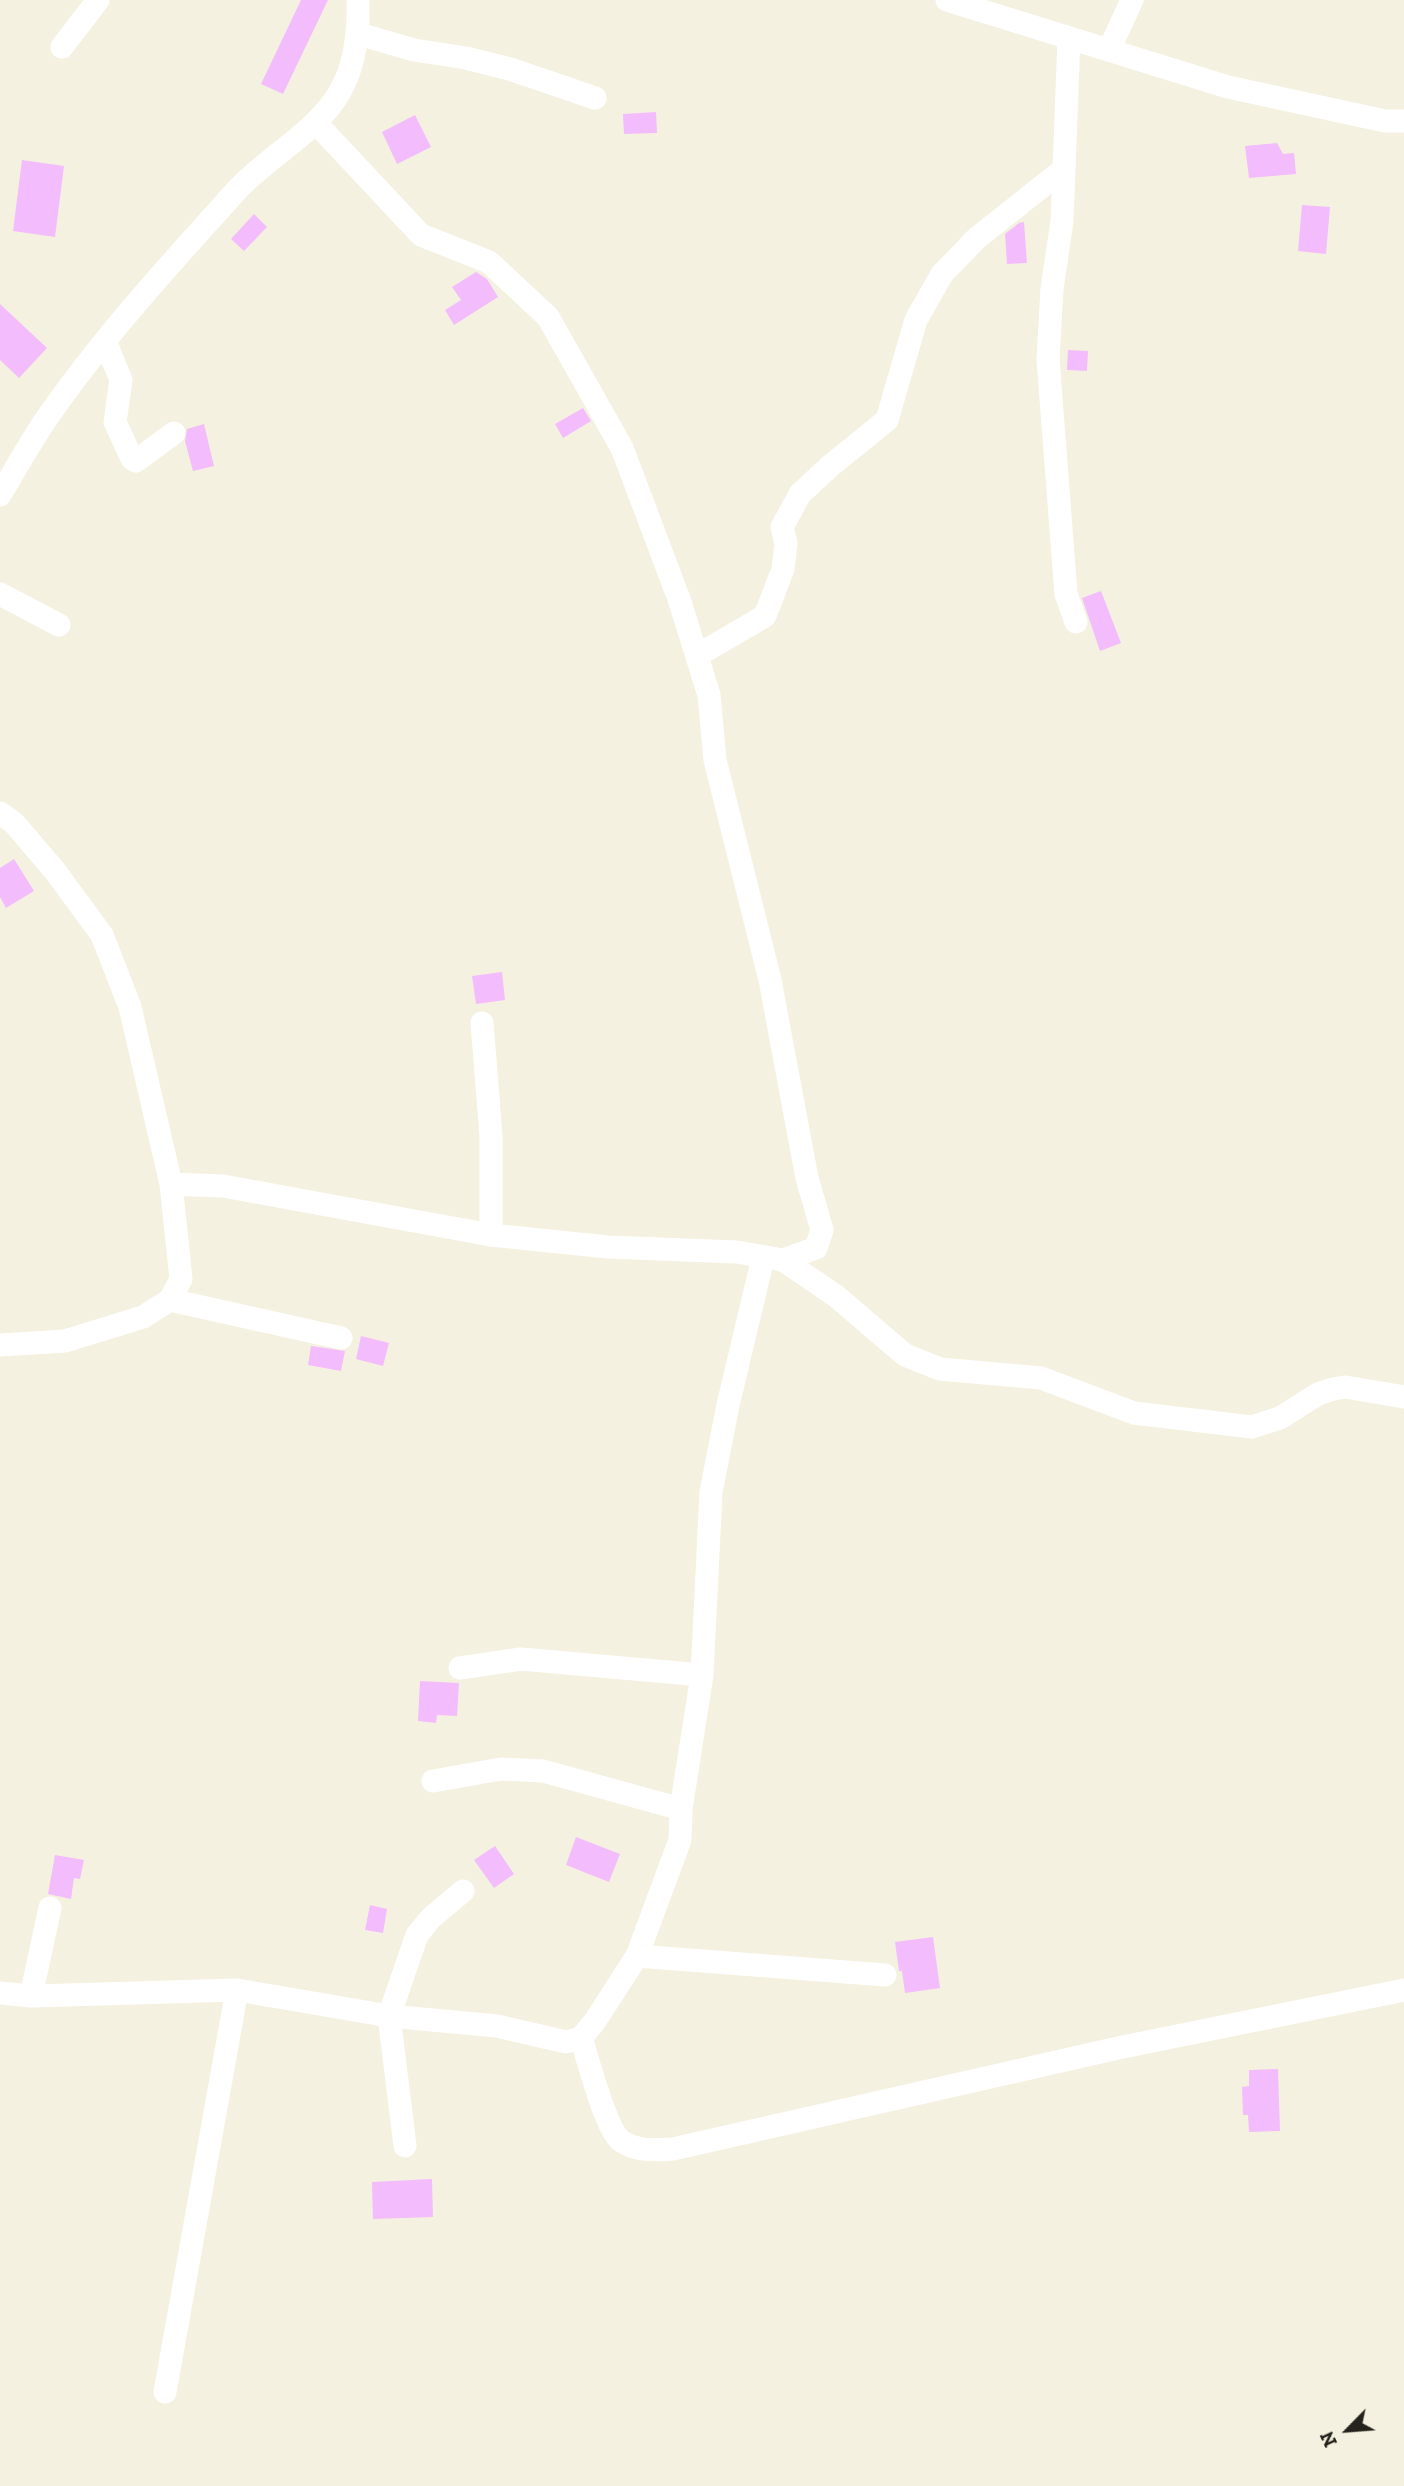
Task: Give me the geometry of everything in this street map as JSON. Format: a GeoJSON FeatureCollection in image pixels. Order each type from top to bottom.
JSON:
{"type":"FeatureCollection","features":[{"type":"Feature","properties":{"kind":"street"},"geometry":{"type":"LineString","coordinates":[[62,47],[98,0]]}},
{"type":"Feature","properties":{"kind":"street"},"geometry":{"type":"LineString","coordinates":[[0,495],[46,419],[105,341],[240,187],[316,123],[335,100],[344,84],[359,34],[358,0]]}},
{"type":"Feature","properties":{"kind":"street"},"geometry":{"type":"LineString","coordinates":[[947,0],[1228,87],[1385,121],[1404,121]]}},
{"type":"Feature","properties":{"kind":"street"},"geometry":{"type":"LineString","coordinates":[[1109,50],[1132,0]]}},
{"type":"Feature","properties":{"kind":"street"},"geometry":{"type":"LineString","coordinates":[[359,34],[414,50],[466,58],[510,69],[595,98]]}},
{"type":"Feature","properties":{"kind":"street"},"geometry":{"type":"LineString","coordinates":[[1069,38],[1062,221],[1052,289],[1048,359],[1066,594],[1076,622]]}},
{"type":"Feature","properties":{"kind":"street"},"geometry":{"type":"LineString","coordinates":[[316,123],[421,235],[489,262],[548,317],[622,448],[680,599],[709,695],[715,760],[770,980],[807,1178],[821,1230],[816,1248],[773,1259]]}},
{"type":"Feature","properties":{"kind":"street"},"geometry":{"type":"LineString","coordinates":[[698,655],[765,617],[783,569],[786,544],[782,527],[800,494],[887,420],[916,320],[942,274],[977,238],[1064,169]]}},
{"type":"Feature","properties":{"kind":"street"},"geometry":{"type":"LineString","coordinates":[[105,341],[121,380],[115,422],[132,459],[136,461],[174,433]]}},
{"type":"Feature","properties":{"kind":"street"},"geometry":{"type":"LineString","coordinates":[[0,594],[59,625]]}},
{"type":"Feature","properties":{"kind":"street"},"geometry":{"type":"LineString","coordinates":[[0,813],[13,823],[55,871],[102,935],[130,1007],[171,1184],[181,1279],[170,1300],[143,1317],[65,1341],[0,1345]]}},
{"type":"Feature","properties":{"kind":"street"},"geometry":{"type":"LineString","coordinates":[[482,1023],[491,1136],[491,1235]]}},
{"type":"Feature","properties":{"kind":"street"},"geometry":{"type":"LineString","coordinates":[[171,1184],[223,1186],[491,1235],[608,1247],[737,1252],[773,1259],[836,1296],[905,1355],[940,1369],[1041,1378],[1134,1413],[1252,1427],[1280,1418],[1318,1394],[1333,1389],[1345,1387],[1404,1397]]}},
{"type":"Feature","properties":{"kind":"street"},"geometry":{"type":"LineString","coordinates":[[0,1993],[31,1996],[237,1990],[389,2016],[497,2026],[566,2042],[581,2038],[637,1956],[680,1840],[681,1809],[702,1675],[711,1492],[728,1405],[773,1259]]}},
{"type":"Feature","properties":{"kind":"street"},"geometry":{"type":"LineString","coordinates":[[170,1300],[341,1338]]}},
{"type":"Feature","properties":{"kind":"street"},"geometry":{"type":"LineString","coordinates":[[460,1668],[521,1659],[702,1675]]}},
{"type":"Feature","properties":{"kind":"street"},"geometry":{"type":"LineString","coordinates":[[433,1781],[501,1769],[543,1772],[681,1809]]}},
{"type":"Feature","properties":{"kind":"street"},"geometry":{"type":"LineString","coordinates":[[405,2146],[389,2016],[417,1935],[431,1918],[463,1891]]}},
{"type":"Feature","properties":{"kind":"street"},"geometry":{"type":"LineString","coordinates":[[31,1996],[50,1908]]}},
{"type":"Feature","properties":{"kind":"street"},"geometry":{"type":"LineString","coordinates":[[637,1956],[885,1975]]}},
{"type":"Feature","properties":{"kind":"street"},"geometry":{"type":"LineString","coordinates":[[165,2392],[237,1990]]}},
{"type":"Feature","properties":{"kind":"street"},"geometry":{"type":"LineString","coordinates":[[581,2038],[606,2117],[619,2139],[645,2151],[673,2149],[1118,2048],[1404,1990]]}},
{"type":"Feature","properties":{"kind":"building"},"geometry":{"type":"Polygon","coordinates":[[[301,0],[328,0],[283,94],[261,84],[301,0]]]}},
{"type":"Feature","properties":{"kind":"building"},"geometry":{"type":"Polygon","coordinates":[[[656,112],[657,133],[624,134],[623,114],[656,112]]]}},
{"type":"Feature","properties":{"kind":"building"},"geometry":{"type":"Polygon","coordinates":[[[415,115],[431,147],[397,164],[382,132],[415,115]]]}},
{"type":"Feature","properties":{"kind":"building"},"geometry":{"type":"Polygon","coordinates":[[[1277,143],[1283,154],[1294,153],[1296,174],[1249,178],[1245,146],[1277,143]]]}},
{"type":"Feature","properties":{"kind":"building"},"geometry":{"type":"Polygon","coordinates":[[[22,160],[64,166],[55,237],[13,231],[22,160]]]}},
{"type":"Feature","properties":{"kind":"building"},"geometry":{"type":"Polygon","coordinates":[[[1302,205],[1330,207],[1326,254],[1298,251],[1302,205]]]}},
{"type":"Feature","properties":{"kind":"building"},"geometry":{"type":"Polygon","coordinates":[[[254,214],[267,227],[244,251],[231,239],[254,214]]]}},
{"type":"Feature","properties":{"kind":"building"},"geometry":{"type":"Polygon","coordinates":[[[1024,222],[1027,263],[1007,264],[1005,234],[1024,222]]]}},
{"type":"Feature","properties":{"kind":"building"},"geometry":{"type":"Polygon","coordinates":[[[476,272],[487,279],[498,297],[454,325],[445,310],[461,300],[452,287],[476,272]]]}},
{"type":"Feature","properties":{"kind":"building"},"geometry":{"type":"Polygon","coordinates":[[[0,304],[47,348],[19,378],[0,360],[0,304]]]}},
{"type":"Feature","properties":{"kind":"building"},"geometry":{"type":"Polygon","coordinates":[[[1068,350],[1088,351],[1087,371],[1067,370],[1068,350]]]}},
{"type":"Feature","properties":{"kind":"building"},"geometry":{"type":"Polygon","coordinates":[[[583,408],[591,421],[563,438],[555,424],[583,408]]]}},
{"type":"Feature","properties":{"kind":"building"},"geometry":{"type":"Polygon","coordinates":[[[204,424],[214,466],[193,471],[185,441],[187,429],[204,424]]]}},
{"type":"Feature","properties":{"kind":"building"},"geometry":{"type":"Polygon","coordinates":[[[1101,591],[1121,643],[1100,651],[1082,598],[1101,591]]]}},
{"type":"Feature","properties":{"kind":"building"},"geometry":{"type":"Polygon","coordinates":[[[14,859],[34,891],[6,908],[0,897],[0,868],[14,859]]]}},
{"type":"Feature","properties":{"kind":"building"},"geometry":{"type":"Polygon","coordinates":[[[502,972],[505,1000],[476,1004],[472,976],[502,972]]]}},
{"type":"Feature","properties":{"kind":"building"},"geometry":{"type":"Polygon","coordinates":[[[361,1336],[389,1343],[383,1366],[356,1359],[361,1336]]]}},
{"type":"Feature","properties":{"kind":"building"},"geometry":{"type":"Polygon","coordinates":[[[311,1346],[345,1351],[341,1371],[308,1365],[311,1346]]]}},
{"type":"Feature","properties":{"kind":"building"},"geometry":{"type":"Polygon","coordinates":[[[420,1681],[459,1683],[457,1716],[437,1715],[436,1723],[418,1721],[420,1681]]]}},
{"type":"Feature","properties":{"kind":"building"},"geometry":{"type":"Polygon","coordinates":[[[576,1837],[620,1854],[609,1882],[566,1865],[576,1837]]]}},
{"type":"Feature","properties":{"kind":"building"},"geometry":{"type":"Polygon","coordinates":[[[495,1846],[514,1874],[494,1888],[474,1860],[495,1846]]]}},
{"type":"Feature","properties":{"kind":"building"},"geometry":{"type":"Polygon","coordinates":[[[55,1855],[84,1860],[80,1879],[74,1878],[71,1899],[48,1894],[55,1855]]]}},
{"type":"Feature","properties":{"kind":"building"},"geometry":{"type":"Polygon","coordinates":[[[370,1905],[387,1909],[383,1933],[365,1930],[370,1905]]]}},
{"type":"Feature","properties":{"kind":"building"},"geometry":{"type":"Polygon","coordinates":[[[933,1937],[940,1988],[905,1993],[895,1942],[933,1937]]]}},
{"type":"Feature","properties":{"kind":"building"},"geometry":{"type":"Polygon","coordinates":[[[1278,2069],[1280,2131],[1249,2132],[1248,2115],[1243,2115],[1242,2087],[1249,2086],[1249,2070],[1278,2069]]]}},
{"type":"Feature","properties":{"kind":"building"},"geometry":{"type":"Polygon","coordinates":[[[432,2179],[433,2217],[373,2219],[372,2182],[432,2179]]]}}]}
